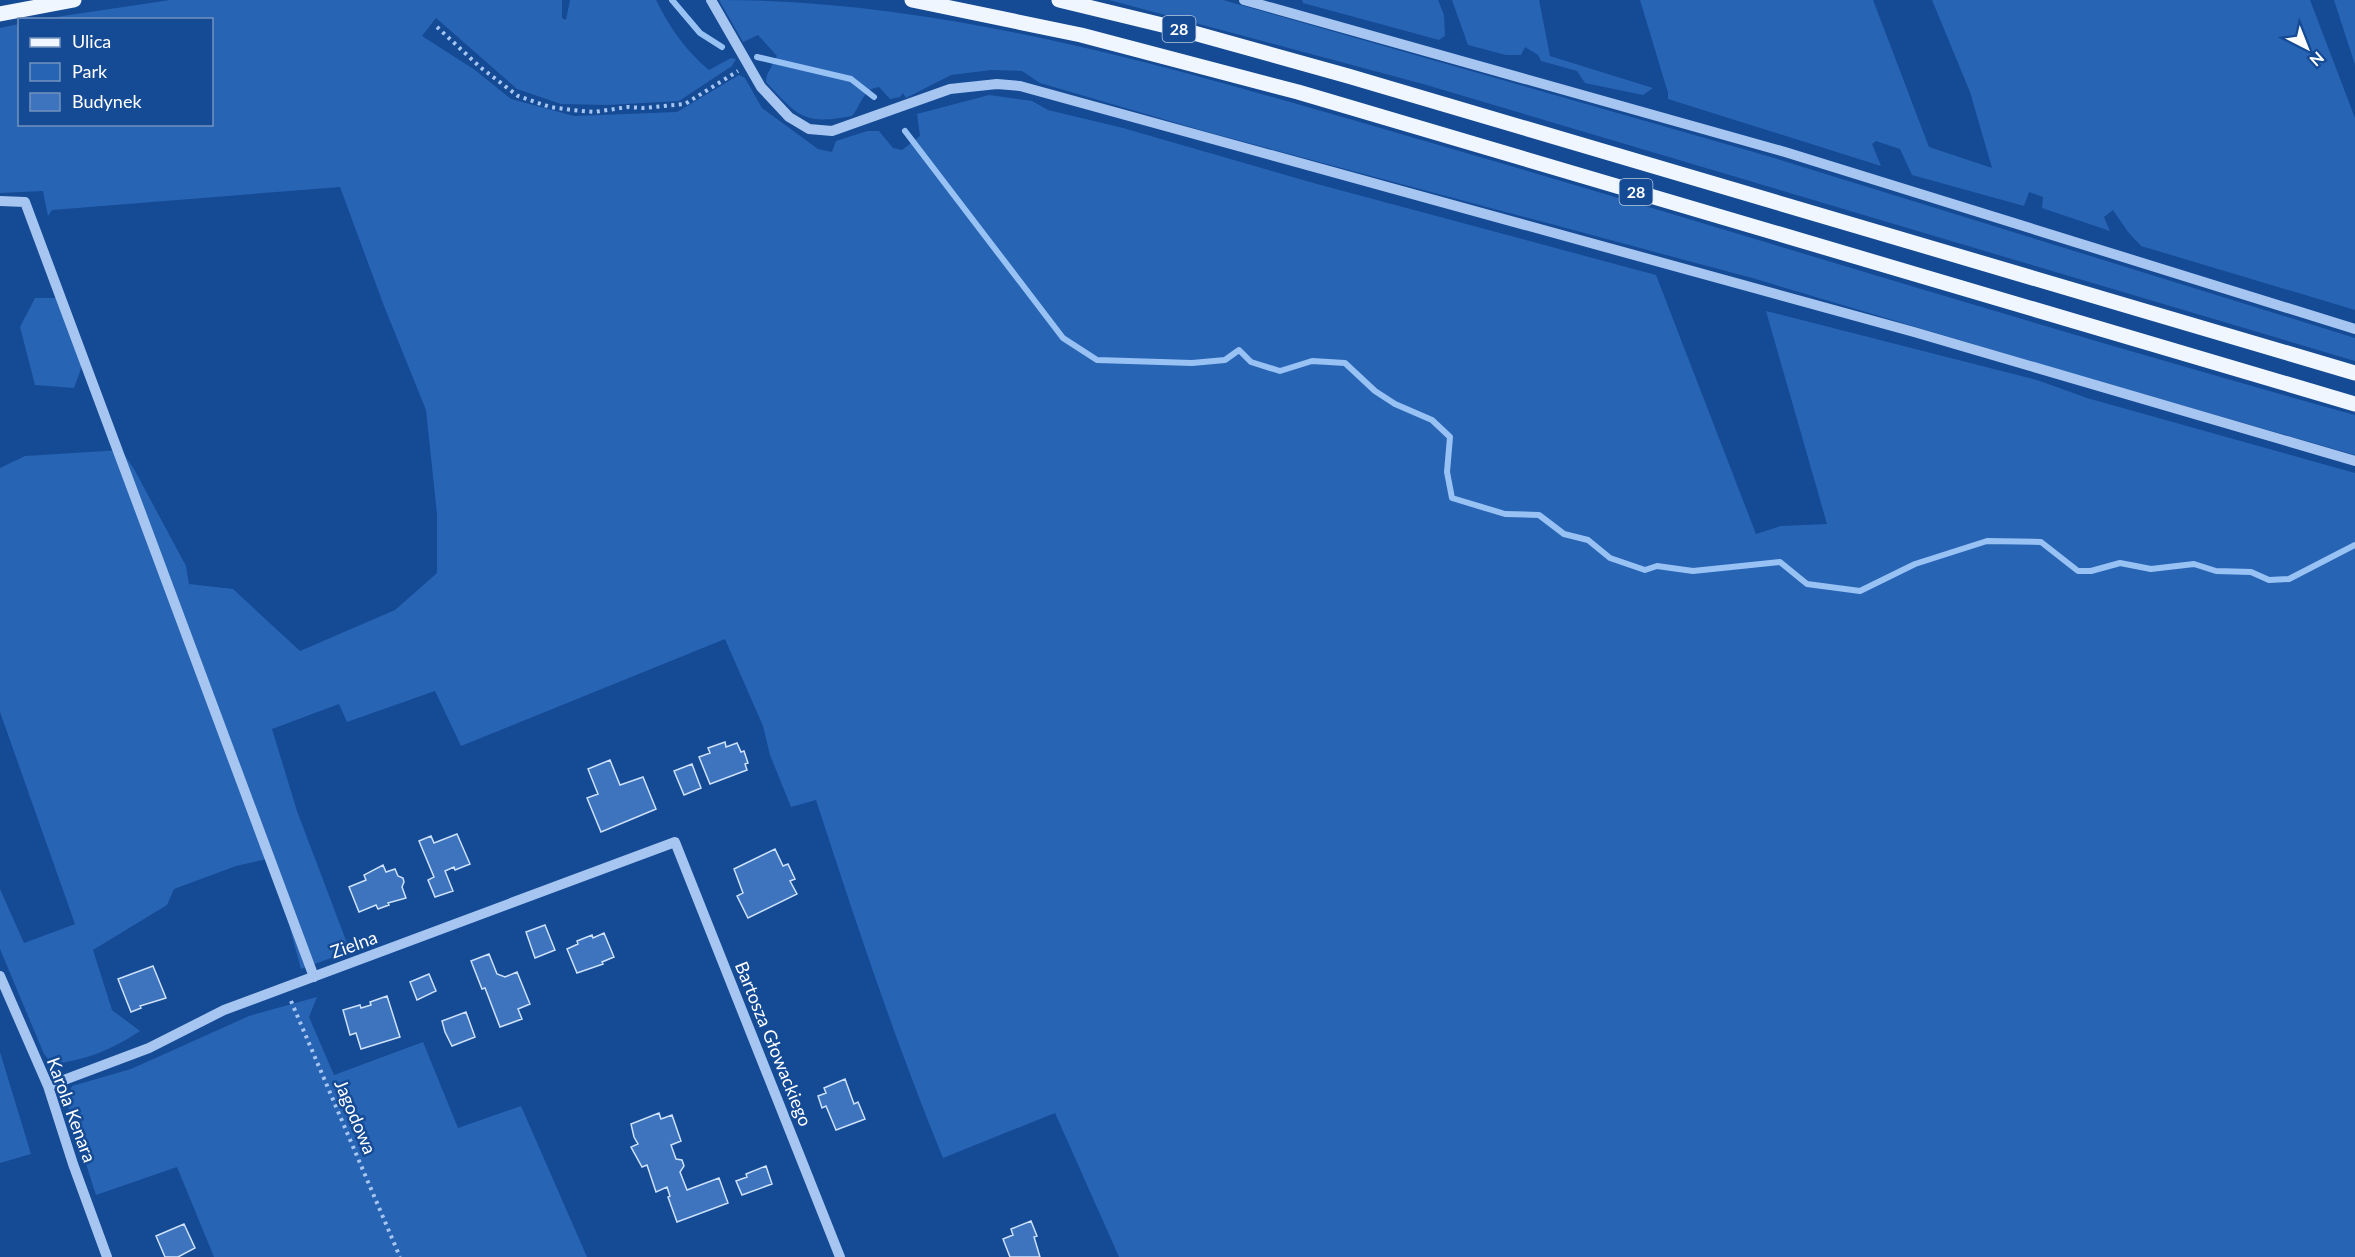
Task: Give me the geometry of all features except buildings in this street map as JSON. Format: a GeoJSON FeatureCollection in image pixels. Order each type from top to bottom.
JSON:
{"type":"FeatureCollection","features":[{"type":"Feature","properties":{"kind":"main road"},"geometry":{"type":"LineString","coordinates":[[0,14],[74,0]]}},
{"type":"Feature","properties":{"kind":"main road","name":"28"},"geometry":{"type":"LineString","coordinates":[[912,0],[1081,35],[1298,92],[2355,404]]}},
{"type":"Feature","properties":{"kind":"main road","name":"28"},"geometry":{"type":"LineString","coordinates":[[1059,0],[1184,30],[1359,79],[2355,373]]}},
{"type":"Feature","properties":{"kind":"street"},"geometry":{"type":"LineString","coordinates":[[711,0],[761,87],[789,117],[809,129],[832,131],[950,89],[997,84],[1020,86],[1914,332],[2355,461]]}},
{"type":"Feature","properties":{"kind":"street"},"geometry":{"type":"LineString","coordinates":[[1244,0],[1785,152],[2355,329]]}},
{"type":"Feature","properties":{"kind":"street"},"geometry":{"type":"LineString","coordinates":[[0,201],[25,202],[314,977]]}},
{"type":"Feature","properties":{"kind":"street","name":"Zielna"},"geometry":{"type":"LineString","coordinates":[[48,1086],[149,1048],[224,1010],[675,842]]}},
{"type":"Feature","properties":{"kind":"street","name":"Bartosza Głowackiego"},"geometry":{"type":"LineString","coordinates":[[675,842],[840,1257]]}},
{"type":"Feature","properties":{"kind":"street","name":"Karola Kenara"},"geometry":{"type":"LineString","coordinates":[[0,976],[48,1086],[73,1164],[107,1257]]}},
{"type":"Feature","properties":{"kind":"path"},"geometry":{"type":"LineString","coordinates":[[437,27],[480,67],[518,96],[550,107],[572,111],[594,112],[628,107],[685,104],[748,64]]}},
{"type":"Feature","properties":{"kind":"path","name":"Jagodowa"},"geometry":{"type":"LineString","coordinates":[[285,987],[400,1257]]}},
{"type":"Feature","properties":{"kind":"green space"},"geometry":{"type":"Polygon","coordinates":[[[170,0],[562,0],[562,18],[566,20],[570,0],[656,0],[679,38],[709,70],[731,58],[736,59],[732,66],[679,101],[608,105],[561,104],[517,89],[436,18],[422,36],[475,70],[511,99],[574,116],[677,112],[739,75],[745,78],[762,108],[818,149],[832,152],[836,141],[867,131],[879,131],[893,148],[902,150],[920,136],[917,114],[989,95],[1032,101],[1048,110],[1123,128],[1317,184],[1656,275],[1756,534],[1781,526],[1827,524],[1766,311],[2037,380],[2087,398],[2355,473],[2355,1257],[1119,1257],[1055,1113],[943,1158],[892,1025],[816,800],[791,807],[770,755],[763,726],[725,639],[461,746],[435,691],[347,722],[339,704],[272,729],[297,811],[350,951],[301,969],[271,858],[236,866],[174,889],[167,905],[93,950],[112,1010],[140,1031],[98,1053],[52,1064],[44,1054],[0,949],[0,889],[24,943],[75,924],[0,712],[0,468],[25,456],[121,450],[134,469],[186,566],[189,584],[233,589],[300,651],[395,610],[437,573],[437,514],[426,410],[340,187],[52,210],[48,216],[43,191],[0,193],[0,28],[18,24],[18,126],[213,126],[213,18],[50,18],[170,0]]]}},
{"type":"Feature","properties":{"kind":"green space"},"geometry":{"type":"Polygon","coordinates":[[[719,0],[809,3],[898,13],[987,27],[1164,67],[1251,91],[1541,175],[2122,349],[2355,415],[2355,455],[1752,278],[1204,131],[1040,83],[1022,71],[991,70],[951,75],[906,98],[903,93],[900,97],[890,99],[879,87],[873,88],[865,94],[852,116],[836,119],[812,118],[795,111],[766,82],[767,75],[777,56],[758,35],[743,42],[719,0]]]}},
{"type":"Feature","properties":{"kind":"green space"},"geometry":{"type":"Polygon","coordinates":[[[1109,0],[1223,0],[1771,157],[2355,338],[2355,361],[1423,84],[1109,0]]]}},
{"type":"Feature","properties":{"kind":"green space"},"geometry":{"type":"Polygon","coordinates":[[[1302,0],[1438,0],[1444,15],[1445,36],[1439,40],[1303,3],[1302,0]]]}},
{"type":"Feature","properties":{"kind":"green space"},"geometry":{"type":"Polygon","coordinates":[[[1452,0],[1539,0],[1550,56],[1653,88],[1643,95],[1585,83],[1577,71],[1541,61],[1538,55],[1525,47],[1521,55],[1506,55],[1468,45],[1452,0]]]}},
{"type":"Feature","properties":{"kind":"green space"},"geometry":{"type":"Polygon","coordinates":[[[1640,0],[1873,0],[1929,147],[1992,168],[1970,92],[1932,0],[2310,0],[2355,118],[2355,310],[2141,246],[2113,210],[2104,217],[2110,231],[2042,208],[2043,197],[2029,192],[2024,206],[1912,175],[1900,149],[1876,141],[1872,144],[1881,166],[1668,99],[1640,0]]]}},
{"type":"Feature","properties":{"kind":"green space"},"geometry":{"type":"Polygon","coordinates":[[[2334,0],[2355,0],[2355,65],[2334,0]]]}},
{"type":"Feature","properties":{"kind":"green space"},"geometry":{"type":"Polygon","coordinates":[[[35,298],[61,298],[83,363],[74,388],[35,385],[20,327],[35,298]]]}},
{"type":"Feature","properties":{"kind":"green space"},"geometry":{"type":"Polygon","coordinates":[[[317,997],[309,1017],[334,1075],[423,1042],[458,1128],[521,1106],[587,1257],[214,1257],[177,1167],[96,1195],[66,1101],[72,1086],[131,1069],[249,1016],[317,997]]]}},
{"type":"Feature","properties":{"kind":"green space"},"geometry":{"type":"Polygon","coordinates":[[[0,1052],[31,1154],[0,1163],[0,1052]]]}},
{"type":"Feature","properties":{"kind":"waterway"},"geometry":{"type":"LineString","coordinates":[[672,0],[700,33],[722,47]]}},
{"type":"Feature","properties":{"kind":"waterway"},"geometry":{"type":"LineString","coordinates":[[757,57],[851,79],[874,97]]}},
{"type":"Feature","properties":{"kind":"waterway"},"geometry":{"type":"LineString","coordinates":[[905,131],[1063,338],[1097,360],[1192,363],[1225,360],[1239,350],[1251,362],[1280,371],[1312,361],[1345,363],[1375,391],[1395,404],[1432,420],[1450,437],[1447,472],[1452,498],[1505,514],[1539,515],[1564,534],[1588,540],[1610,558],[1645,570],[1657,566],[1693,571],[1780,562],[1807,584],[1860,591],[1915,564],[1987,541],[2041,542],[2078,571],[2091,571],[2120,563],[2151,569],[2194,564],[2216,571],[2251,572],[2269,580],[2289,579],[2355,545]]}}]}
